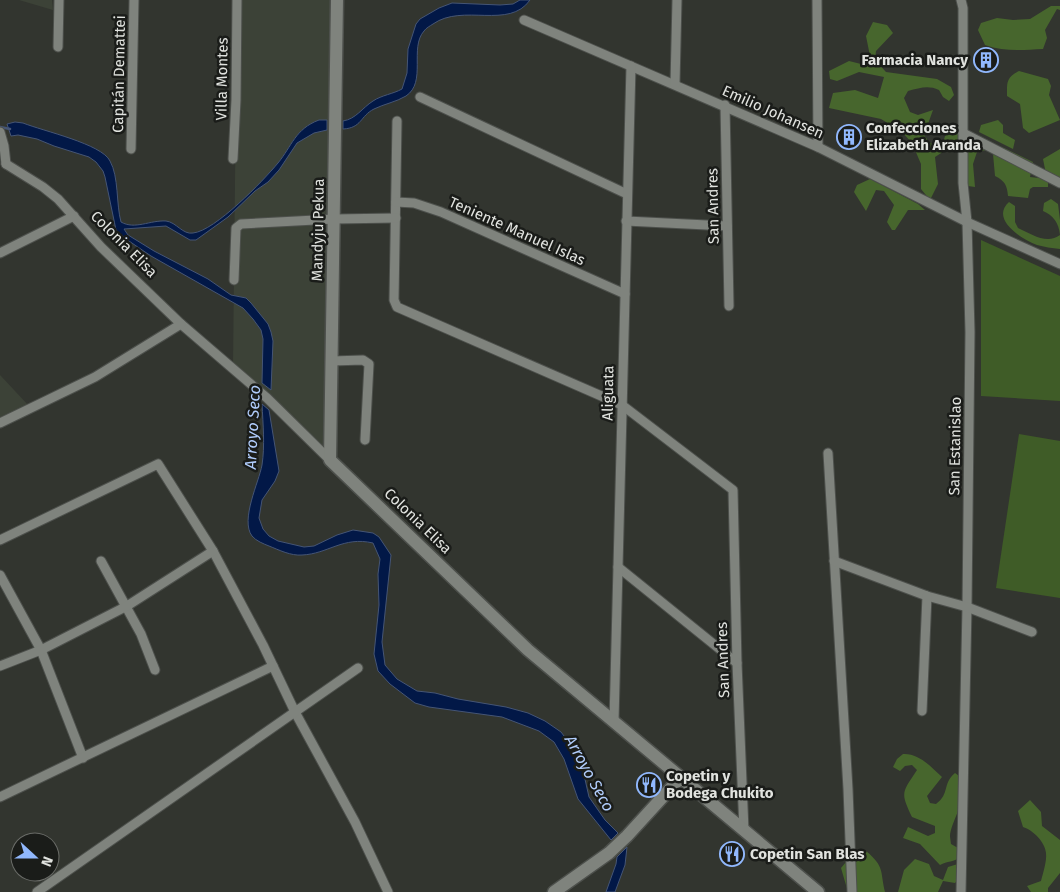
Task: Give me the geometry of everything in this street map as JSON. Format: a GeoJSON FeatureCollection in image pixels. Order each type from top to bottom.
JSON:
{"type":"FeatureCollection","features":[{"type":"Feature","properties":{"kind":"street"},"geometry":{"type":"LineString","coordinates":[[58,46],[59,0]]}},
{"type":"Feature","properties":{"kind":"street","name":"Capitán Demattei"},"geometry":{"type":"LineString","coordinates":[[131,149],[134,0]]}},
{"type":"Feature","properties":{"kind":"street","name":"Villa Montes"},"geometry":{"type":"LineString","coordinates":[[233,159],[236,100],[237,0]]}},
{"type":"Feature","properties":{"kind":"street","name":"Mandyju Pekua"},"geometry":{"type":"LineString","coordinates":[[330,460],[337,0]]}},
{"type":"Feature","properties":{"kind":"street"},"geometry":{"type":"LineString","coordinates":[[676,84],[677,0]]}},
{"type":"Feature","properties":{"kind":"street"},"geometry":{"type":"LineString","coordinates":[[817,0],[818,147]]}},
{"type":"Feature","properties":{"kind":"street","name":"San Estanislao"},"geometry":{"type":"LineString","coordinates":[[961,0],[963,8],[963,192],[967,222],[970,341],[962,892]]}},
{"type":"Feature","properties":{"kind":"street","name":"Emilio Johansen"},"geometry":{"type":"LineString","coordinates":[[524,20],[725,105],[818,147],[967,222],[1060,264]]}},
{"type":"Feature","properties":{"kind":"street","name":"Aliguata"},"geometry":{"type":"LineString","coordinates":[[614,721],[631,66]]}},
{"type":"Feature","properties":{"kind":"street"},"geometry":{"type":"LineString","coordinates":[[420,97],[627,194]]}},
{"type":"Feature","properties":{"kind":"street","name":"San Andres"},"geometry":{"type":"LineString","coordinates":[[725,105],[729,306]]}},
{"type":"Feature","properties":{"kind":"street"},"geometry":{"type":"LineString","coordinates":[[397,120],[394,300],[397,307],[622,405]]}},
{"type":"Feature","properties":{"kind":"street"},"geometry":{"type":"LineString","coordinates":[[0,132],[4,146],[3,166]]}},
{"type":"Feature","properties":{"kind":"street"},"geometry":{"type":"LineString","coordinates":[[963,133],[1060,183]]}},
{"type":"Feature","properties":{"kind":"street","name":"Colonia Elisa"},"geometry":{"type":"LineString","coordinates":[[3,166],[43,187],[74,216],[101,247],[181,324],[267,398],[528,650],[818,892]]}},
{"type":"Feature","properties":{"kind":"street","name":"Teniente Manuel Islas"},"geometry":{"type":"LineString","coordinates":[[396,202],[414,203],[441,212],[625,294]]}},
{"type":"Feature","properties":{"kind":"street"},"geometry":{"type":"LineString","coordinates":[[0,253],[74,216]]}},
{"type":"Feature","properties":{"kind":"street"},"geometry":{"type":"LineString","coordinates":[[234,280],[236,228],[238,225],[334,219],[396,218]]}},
{"type":"Feature","properties":{"kind":"street"},"geometry":{"type":"LineString","coordinates":[[626,221],[727,226]]}},
{"type":"Feature","properties":{"kind":"street"},"geometry":{"type":"LineString","coordinates":[[0,423],[94,377],[181,324]]}},
{"type":"Feature","properties":{"kind":"street"},"geometry":{"type":"LineString","coordinates":[[332,361],[363,360],[369,364],[365,440]]}},
{"type":"Feature","properties":{"kind":"street","name":"San Andres"},"geometry":{"type":"LineString","coordinates":[[622,405],[733,490],[737,663],[744,830]]}},
{"type":"Feature","properties":{"kind":"street"},"geometry":{"type":"LineString","coordinates":[[828,453],[847,770],[852,892]]}},
{"type":"Feature","properties":{"kind":"street"},"geometry":{"type":"LineString","coordinates":[[0,540],[158,464],[213,551],[295,712],[355,822],[388,892]]}},
{"type":"Feature","properties":{"kind":"street"},"geometry":{"type":"LineString","coordinates":[[0,666],[41,650],[127,606],[213,551]]}},
{"type":"Feature","properties":{"kind":"street"},"geometry":{"type":"LineString","coordinates":[[101,561],[141,634],[155,670]]}},
{"type":"Feature","properties":{"kind":"street"},"geometry":{"type":"LineString","coordinates":[[834,561],[927,596],[967,607],[1032,632]]}},
{"type":"Feature","properties":{"kind":"street"},"geometry":{"type":"LineString","coordinates":[[618,567],[737,663]]}},
{"type":"Feature","properties":{"kind":"street"},"geometry":{"type":"LineString","coordinates":[[0,576],[41,650],[83,758]]}},
{"type":"Feature","properties":{"kind":"street"},"geometry":{"type":"LineString","coordinates":[[922,710],[927,596]]}},
{"type":"Feature","properties":{"kind":"street"},"geometry":{"type":"LineString","coordinates":[[0,797],[273,666]]}},
{"type":"Feature","properties":{"kind":"street"},"geometry":{"type":"LineString","coordinates":[[37,892],[358,668]]}},
{"type":"Feature","properties":{"kind":"street"},"geometry":{"type":"LineString","coordinates":[[554,892],[608,853],[681,777]]}},
{"type":"Feature","properties":{"kind":"shaded area"},"geometry":{"type":"Polygon","coordinates":[[[19,0],[52,0],[53,10],[19,0]]]}},
{"type":"Feature","properties":{"kind":"shaded area"},"geometry":{"type":"Polygon","coordinates":[[[237,0],[333,0],[329,454],[233,366],[237,0]]]}},
{"type":"Feature","properties":{"kind":"shaded area"},"geometry":{"type":"Polygon","coordinates":[[[0,375],[29,406],[0,420],[0,375]]]}},
{"type":"Feature","properties":{"kind":"green space"},"geometry":{"type":"Polygon","coordinates":[[[1051,6],[1060,6],[1060,10],[1057,9],[1045,30],[1047,38],[1043,49],[999,49],[985,45],[978,30],[981,23],[997,18],[1013,20],[1030,19],[1051,6]]]}},
{"type":"Feature","properties":{"kind":"green space"},"geometry":{"type":"Polygon","coordinates":[[[873,22],[887,25],[893,33],[876,51],[875,60],[886,72],[937,79],[951,87],[954,95],[949,101],[943,97],[939,90],[924,88],[908,91],[904,98],[910,112],[918,115],[933,110],[924,135],[929,142],[936,146],[943,143],[945,136],[956,126],[963,133],[955,144],[935,157],[938,184],[930,200],[921,189],[921,164],[912,143],[901,131],[881,119],[829,108],[833,93],[855,90],[878,98],[884,77],[859,72],[837,81],[830,79],[829,71],[849,61],[865,65],[871,61],[866,36],[873,22]]]}},
{"type":"Feature","properties":{"kind":"green space"},"geometry":{"type":"Polygon","coordinates":[[[1019,71],[1048,79],[1051,86],[1049,95],[1060,120],[1029,133],[1023,128],[1020,104],[1007,96],[1008,81],[1019,71]]]}},
{"type":"Feature","properties":{"kind":"green space"},"geometry":{"type":"Polygon","coordinates":[[[998,120],[1003,125],[1003,133],[1015,140],[1013,149],[979,132],[981,125],[998,120]]]}},
{"type":"Feature","properties":{"kind":"green space"},"geometry":{"type":"Polygon","coordinates":[[[979,141],[1004,148],[1033,162],[1030,177],[1048,179],[1048,187],[1033,187],[1030,189],[1028,198],[1008,196],[1005,184],[995,176],[993,154],[986,150],[977,152],[973,164],[975,187],[968,186],[964,169],[966,160],[972,143],[979,141]]]}},
{"type":"Feature","properties":{"kind":"green space"},"geometry":{"type":"Polygon","coordinates":[[[1060,149],[1060,181],[1046,174],[1043,159],[1060,149]]]}},
{"type":"Feature","properties":{"kind":"green space"},"geometry":{"type":"Polygon","coordinates":[[[870,179],[918,204],[925,210],[908,210],[895,230],[892,230],[887,222],[894,205],[884,191],[876,190],[866,211],[854,192],[857,185],[870,179]]]}},
{"type":"Feature","properties":{"kind":"green space"},"geometry":{"type":"Polygon","coordinates":[[[1051,199],[1058,204],[1060,235],[1055,220],[1043,211],[1044,203],[1051,199]]]}},
{"type":"Feature","properties":{"kind":"green space"},"geometry":{"type":"Polygon","coordinates":[[[1009,202],[1015,206],[1015,222],[1018,228],[1028,233],[1044,239],[1055,238],[1060,235],[1060,249],[1040,246],[1030,242],[1010,228],[1003,215],[1004,208],[1009,202]]]}},
{"type":"Feature","properties":{"kind":"green space"},"geometry":{"type":"Polygon","coordinates":[[[981,240],[1060,276],[1060,401],[981,396],[981,240]]]}},
{"type":"Feature","properties":{"kind":"green space"},"geometry":{"type":"Polygon","coordinates":[[[1019,434],[1060,441],[1060,598],[996,588],[1019,434]]]}},
{"type":"Feature","properties":{"kind":"green space"},"geometry":{"type":"Polygon","coordinates":[[[903,754],[919,758],[942,777],[927,796],[930,803],[936,804],[940,800],[951,777],[955,773],[961,779],[963,795],[950,836],[951,844],[958,848],[961,857],[958,859],[940,865],[920,844],[903,838],[908,827],[928,836],[935,833],[935,826],[912,817],[908,809],[904,793],[917,770],[912,765],[905,766],[900,771],[893,767],[897,759],[903,754]]]}},
{"type":"Feature","properties":{"kind":"green space"},"geometry":{"type":"Polygon","coordinates":[[[1030,800],[1041,812],[1042,826],[1060,840],[1060,873],[1048,888],[1048,892],[1031,892],[1027,886],[1041,881],[1046,856],[1045,849],[1038,837],[1023,827],[1018,811],[1030,800]]]}},
{"type":"Feature","properties":{"kind":"green space"},"geometry":{"type":"Polygon","coordinates":[[[866,851],[879,865],[885,892],[848,892],[841,868],[851,856],[866,851]]]}},
{"type":"Feature","properties":{"kind":"green space"},"geometry":{"type":"Polygon","coordinates":[[[915,859],[929,864],[934,876],[943,880],[948,867],[961,863],[965,871],[955,883],[943,881],[938,892],[898,892],[904,870],[915,859]]]}},
{"type":"Feature","properties":{"kind":"water"},"geometry":{"type":"Polygon","coordinates":[[[520,0],[530,0],[521,9],[510,13],[445,18],[428,27],[420,38],[416,82],[412,90],[406,96],[369,112],[354,126],[343,129],[343,121],[355,116],[376,99],[402,89],[407,73],[408,49],[416,24],[420,19],[452,3],[500,5],[513,4],[520,0]]]}},
{"type":"Feature","properties":{"kind":"water"},"geometry":{"type":"Polygon","coordinates":[[[319,120],[327,120],[327,130],[314,133],[297,143],[279,170],[268,182],[255,191],[228,217],[196,240],[190,240],[166,226],[124,229],[128,235],[154,251],[208,279],[231,295],[246,298],[251,303],[268,324],[271,332],[273,341],[271,390],[262,383],[263,339],[261,330],[243,308],[151,256],[116,230],[105,177],[96,162],[89,157],[37,139],[18,135],[11,136],[7,124],[23,123],[84,144],[105,155],[113,167],[115,175],[121,222],[137,225],[166,221],[186,232],[193,233],[213,224],[226,215],[278,163],[299,133],[319,120]]]}},
{"type":"Feature","properties":{"kind":"water"},"geometry":{"type":"Polygon","coordinates":[[[262,404],[269,410],[279,471],[275,481],[262,500],[259,518],[263,529],[269,536],[278,541],[304,547],[314,546],[353,530],[373,533],[379,537],[391,555],[382,642],[385,665],[397,679],[417,691],[506,707],[528,713],[545,721],[561,732],[574,749],[582,766],[589,797],[605,820],[618,833],[611,840],[578,799],[564,759],[554,742],[539,731],[502,717],[429,707],[415,703],[390,684],[378,671],[374,654],[379,605],[378,574],[380,559],[373,543],[362,541],[344,543],[320,552],[294,555],[258,541],[252,536],[248,521],[251,501],[263,458],[262,404]]]}},
{"type":"Feature","properties":{"kind":"water"},"geometry":{"type":"Polygon","coordinates":[[[627,847],[625,865],[615,892],[606,892],[617,857],[627,847]]]}},
{"type":"Feature","properties":{"kind":"waterway","name":"Arroyo Seco"},"geometry":{"type":"LineString","coordinates":[[0,127],[10,129]]}},
{"type":"Feature","properties":{"kind":"place","name":"Farmacia Nancy"},"geometry":{"type":"Point","coordinates":[986,60]}},
{"type":"Feature","properties":{"kind":"place","name":"Confecciones Elizabeth Aranda"},"geometry":{"type":"Point","coordinates":[849,137]}},
{"type":"Feature","properties":{"kind":"place","name":"Copetin y Bodega Chukito"},"geometry":{"type":"Point","coordinates":[649,785]}},
{"type":"Feature","properties":{"kind":"place","name":"Copetin San Blas"},"geometry":{"type":"Point","coordinates":[732,854]}}]}
